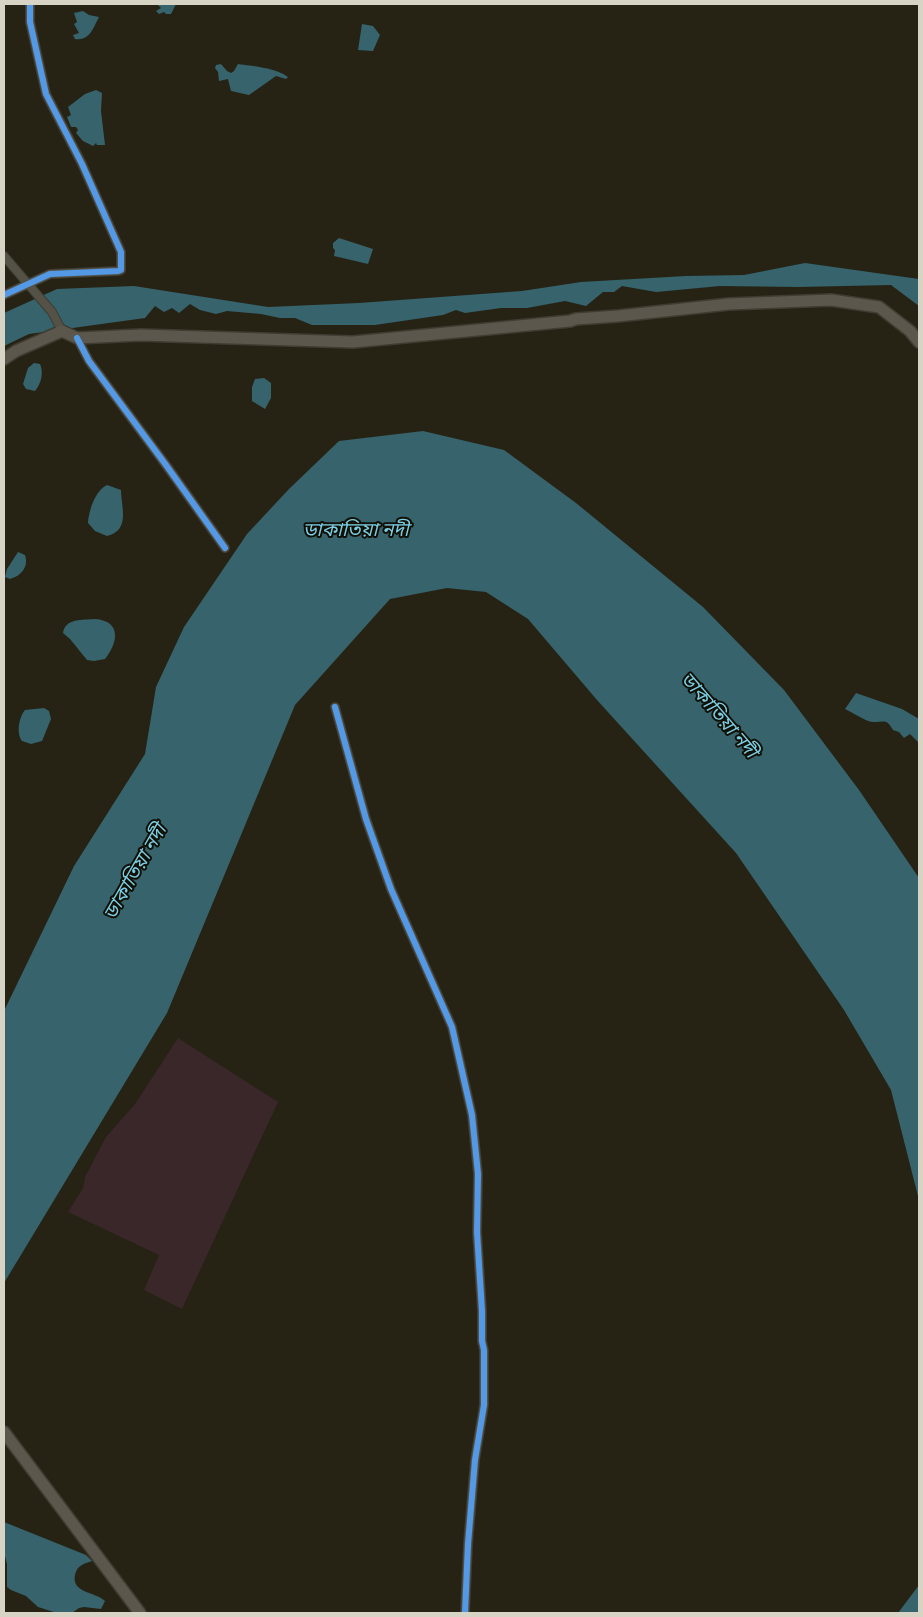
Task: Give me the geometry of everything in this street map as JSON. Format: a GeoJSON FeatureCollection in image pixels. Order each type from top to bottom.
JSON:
{"type":"FeatureCollection","features":[{"type":"Feature","properties":{"kind":"main road"},"geometry":{"type":"LineString","coordinates":[[4,359],[62,332],[77,338],[141,336],[353,342],[430,336],[730,304],[831,300],[879,307],[910,331],[919,342]]}},
{"type":"Feature","properties":{"kind":"main road"},"geometry":{"type":"LineString","coordinates":[[4,1432],[140,1613]]}},
{"type":"Feature","properties":{"kind":"street"},"geometry":{"type":"LineString","coordinates":[[4,295],[50,274],[121,270],[121,252],[82,164],[46,94],[30,22],[30,4]]}},
{"type":"Feature","properties":{"kind":"street"},"geometry":{"type":"LineString","coordinates":[[4,256],[52,312],[62,332]]}},
{"type":"Feature","properties":{"kind":"street"},"geometry":{"type":"LineString","coordinates":[[77,338],[89,361],[225,548]]}},
{"type":"Feature","properties":{"kind":"street"},"geometry":{"type":"LineString","coordinates":[[335,707],[366,819],[391,889],[452,1027],[472,1115],[478,1174],[477,1232],[484,1350],[484,1405],[475,1460],[468,1544],[465,1613]]}},
{"type":"Feature","properties":{"kind":"shaded area"},"geometry":{"type":"Polygon","coordinates":[[[178,1038],[278,1102],[182,1309],[144,1290],[159,1255],[68,1212],[83,1188],[85,1177],[106,1137],[135,1104],[178,1038]]]}},
{"type":"Feature","properties":{"kind":"water"},"geometry":{"type":"Polygon","coordinates":[[[157,4],[176,4],[171,14],[164,12],[159,14],[156,11],[161,8],[157,4]]]}},
{"type":"Feature","properties":{"kind":"water"},"geometry":{"type":"Polygon","coordinates":[[[83,11],[89,15],[99,17],[88,36],[75,39],[73,35],[79,33],[74,24],[77,22],[74,13],[83,11]]]}},
{"type":"Feature","properties":{"kind":"water"},"geometry":{"type":"Polygon","coordinates":[[[362,24],[373,26],[380,35],[373,51],[358,50],[362,24]]]}},
{"type":"Feature","properties":{"kind":"water"},"geometry":{"type":"Polygon","coordinates":[[[221,64],[231,73],[238,64],[271,69],[288,77],[286,79],[276,76],[249,95],[231,91],[228,79],[219,81],[218,72],[215,68],[216,65],[221,64]]]}},
{"type":"Feature","properties":{"kind":"water"},"geometry":{"type":"Polygon","coordinates":[[[96,90],[102,93],[101,111],[105,145],[97,145],[96,143],[93,146],[83,141],[76,133],[78,130],[76,127],[71,127],[67,117],[71,115],[68,107],[85,94],[96,90]]]}},
{"type":"Feature","properties":{"kind":"water"},"geometry":{"type":"Polygon","coordinates":[[[339,238],[373,249],[368,264],[334,256],[333,243],[339,238]]]}},
{"type":"Feature","properties":{"kind":"water"},"geometry":{"type":"Polygon","coordinates":[[[805,263],[919,279],[919,306],[891,285],[720,286],[656,292],[622,286],[614,292],[603,292],[586,306],[565,301],[527,308],[501,308],[465,313],[456,310],[443,315],[375,325],[312,325],[295,318],[280,318],[261,314],[227,311],[216,314],[200,310],[190,304],[179,313],[172,308],[164,312],[155,306],[145,318],[29,334],[4,346],[4,313],[57,289],[134,286],[268,307],[359,303],[522,291],[581,282],[744,275],[805,263]]]}},
{"type":"Feature","properties":{"kind":"water"},"geometry":{"type":"Polygon","coordinates":[[[34,363],[40,364],[42,371],[39,385],[35,391],[26,389],[23,384],[28,368],[34,363]]]}},
{"type":"Feature","properties":{"kind":"water"},"geometry":{"type":"Polygon","coordinates":[[[264,378],[271,383],[271,398],[265,409],[252,401],[252,387],[255,379],[264,378]]]}},
{"type":"Feature","properties":{"kind":"water","name":"ডাকাতিয়া নদী"},"geometry":{"type":"Polygon","coordinates":[[[423,431],[504,450],[576,503],[703,607],[784,690],[859,790],[919,878],[919,1200],[891,1090],[844,1010],[736,853],[597,700],[528,619],[486,592],[447,588],[390,599],[295,705],[167,1013],[4,1283],[4,1011],[74,866],[145,754],[156,687],[184,627],[247,534],[289,489],[339,441],[423,431]]]}},
{"type":"Feature","properties":{"kind":"water"},"geometry":{"type":"Polygon","coordinates":[[[107,485],[121,490],[123,517],[119,529],[107,536],[95,531],[88,523],[93,501],[107,485]]]}},
{"type":"Feature","properties":{"kind":"water"},"geometry":{"type":"Polygon","coordinates":[[[18,552],[25,555],[25,567],[14,578],[5,577],[7,569],[18,552]]]}},
{"type":"Feature","properties":{"kind":"water"},"geometry":{"type":"Polygon","coordinates":[[[95,619],[110,624],[115,634],[115,640],[105,659],[94,661],[87,660],[63,633],[64,628],[71,622],[95,619]]]}},
{"type":"Feature","properties":{"kind":"water"},"geometry":{"type":"Polygon","coordinates":[[[856,693],[902,709],[919,719],[919,743],[910,734],[904,738],[886,722],[872,722],[845,709],[856,693]]]}},
{"type":"Feature","properties":{"kind":"water"},"geometry":{"type":"Polygon","coordinates":[[[44,708],[49,711],[51,719],[42,741],[31,744],[22,741],[19,730],[20,721],[25,710],[44,708]]]}},
{"type":"Feature","properties":{"kind":"water"},"geometry":{"type":"Polygon","coordinates":[[[4,1522],[86,1555],[92,1561],[81,1565],[77,1569],[75,1581],[80,1589],[105,1601],[101,1609],[84,1607],[72,1613],[57,1613],[38,1607],[26,1596],[7,1587],[4,1522]]]}},
{"type":"Feature","properties":{"kind":"water"},"geometry":{"type":"Polygon","coordinates":[[[919,1585],[919,1613],[898,1613],[919,1585]]]}},
{"type":"Feature","properties":{"kind":"cycle path"},"geometry":{"type":"LineString","coordinates":[[4,295],[50,274],[121,270],[121,252],[82,164],[46,94],[30,22],[30,4]]}},
{"type":"Feature","properties":{"kind":"cycle path"},"geometry":{"type":"LineString","coordinates":[[77,338],[89,361],[225,548]]}},
{"type":"Feature","properties":{"kind":"cycle path"},"geometry":{"type":"LineString","coordinates":[[335,707],[366,819],[391,889],[452,1027],[472,1115],[478,1174],[477,1232],[484,1350],[484,1405],[475,1460],[468,1544],[465,1613]]}}]}
